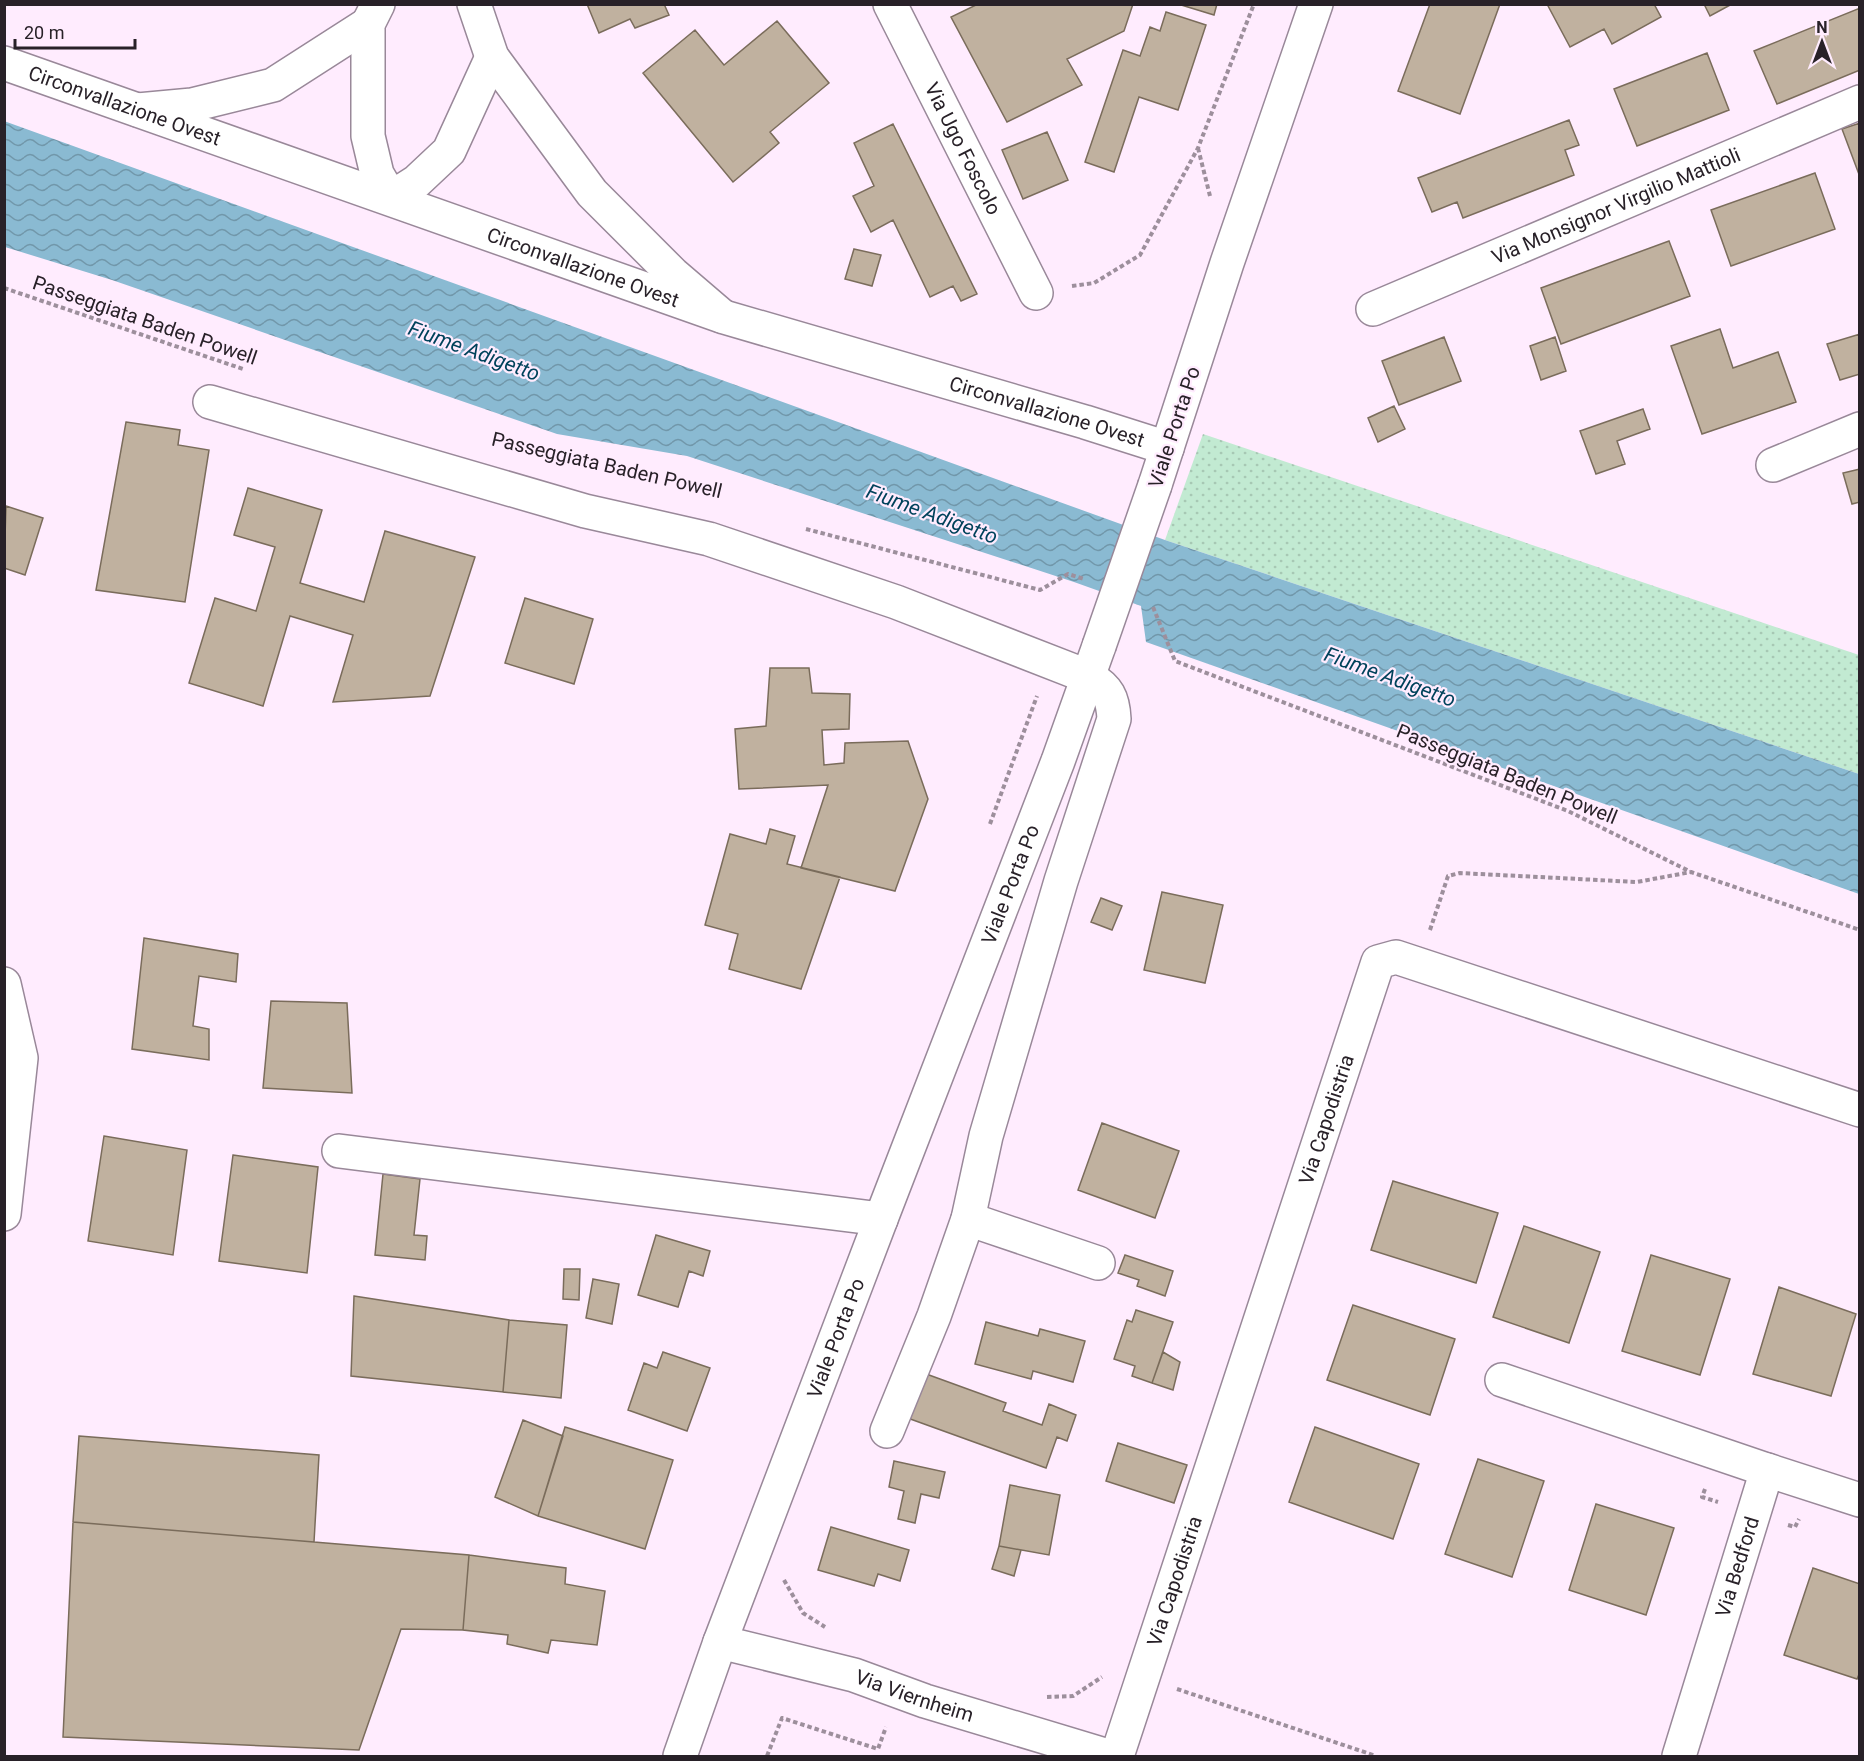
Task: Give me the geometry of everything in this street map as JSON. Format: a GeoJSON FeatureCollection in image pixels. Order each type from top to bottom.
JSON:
{"type":"FeatureCollection","features":[{"type":"Feature","properties":{"kind":"street"},"geometry":{"type":"LineString","coordinates":[[474,4],[492,57],[592,193],[673,274],[724,317]]}},
{"type":"Feature","properties":{"kind":"street","name":"Via Ugo Foscolo"},"geometry":{"type":"LineString","coordinates":[[890,4],[1036,293]]}},
{"type":"Feature","properties":{"kind":"street","name":"Viale Porta Po"},"geometry":{"type":"LineString","coordinates":[[680,1756],[720,1642],[880,1219],[1089,677],[1316,4]]}},
{"type":"Feature","properties":{"kind":"street"},"geometry":{"type":"LineString","coordinates":[[373,14],[368,136],[377,174],[391,198],[416,182],[449,151],[492,57]]}},
{"type":"Feature","properties":{"kind":"street"},"geometry":{"type":"LineString","coordinates":[[138,110],[192,105],[273,85],[373,14]]}},
{"type":"Feature","properties":{"kind":"street","name":"Circonvallazione Ovest"},"geometry":{"type":"LineString","coordinates":[[4,63],[724,317],[1167,448]]}},
{"type":"Feature","properties":{"kind":"street","name":"Via Monsignor Virgilio Mattioli"},"geometry":{"type":"LineString","coordinates":[[1373,309],[1860,102]]}},
{"type":"Feature","properties":{"kind":"street"},"geometry":{"type":"LineString","coordinates":[[210,402],[585,511],[709,539],[896,602],[1089,677],[1101,684],[1113,702],[1114,718],[1048,925],[986,1136],[968,1219],[934,1316],[887,1431]]}},
{"type":"Feature","properties":{"kind":"street"},"geometry":{"type":"LineString","coordinates":[[1773,465],[1860,429]]}},
{"type":"Feature","properties":{"kind":"street","name":"Via Capodistria"},"geometry":{"type":"LineString","coordinates":[[1117,1756],[1378,962],[1396,957],[1860,1110]]}},
{"type":"Feature","properties":{"kind":"street"},"geometry":{"type":"LineString","coordinates":[[4,984],[21,1058],[4,1214]]}},
{"type":"Feature","properties":{"kind":"street"},"geometry":{"type":"LineString","coordinates":[[339,1151],[880,1219]]}},
{"type":"Feature","properties":{"kind":"street"},"geometry":{"type":"LineString","coordinates":[[968,1219],[1098,1263]]}},
{"type":"Feature","properties":{"kind":"street"},"geometry":{"type":"LineString","coordinates":[[1502,1380],[1860,1500]]}},
{"type":"Feature","properties":{"kind":"street","name":"Via Bedford"},"geometry":{"type":"LineString","coordinates":[[1678,1756],[1767,1470]]}},
{"type":"Feature","properties":{"kind":"street","name":"Via Viernheim"},"geometry":{"type":"LineString","coordinates":[[720,1642],[854,1675],[925,1701],[1108,1756]]}},
{"type":"Feature","properties":{"kind":"path"},"geometry":{"type":"LineString","coordinates":[[1036,293],[1094,283],[1140,255],[1198,148],[1254,4]]}},
{"type":"Feature","properties":{"kind":"path","name":"Passeggiata Baden Powell"},"geometry":{"type":"LineString","coordinates":[[4,288],[254,373]]}},
{"type":"Feature","properties":{"kind":"path"},"geometry":{"type":"LineString","coordinates":[[798,527],[1040,590]]}},
{"type":"Feature","properties":{"kind":"path","name":"Passeggiata Baden Powell"},"geometry":{"type":"LineString","coordinates":[[1175,661],[1568,812],[1691,872],[1860,930]]}},
{"type":"Feature","properties":{"kind":"path"},"geometry":{"type":"LineString","coordinates":[[1419,965],[1448,876],[1460,873],[1637,882],[1691,872]]}},
{"type":"Feature","properties":{"kind":"path"},"geometry":{"type":"LineString","coordinates":[[782,1578],[803,1613],[832,1631]]}},
{"type":"Feature","properties":{"kind":"path"},"geometry":{"type":"LineString","coordinates":[[1046,1697],[1073,1696],[1099,1680],[1112,1667],[1376,1756]]}},
{"type":"Feature","properties":{"kind":"path"},"geometry":{"type":"LineString","coordinates":[[767,1756],[782,1718],[878,1749],[887,1725],[914,1734],[925,1701]]}},
{"type":"Feature","properties":{"kind":"green space"},"geometry":{"type":"Polygon","coordinates":[[[1203,434],[1859,655],[1859,774],[1165,540],[1203,434]]]}},
{"type":"Feature","properties":{"kind":"water","name":"Fiume Adigetto"},"geometry":{"type":"Polygon","coordinates":[[[4,121],[1165,540],[1859,774],[1859,894],[1146,642],[1141,606],[1074,582],[687,456],[557,434],[112,280],[5,247],[4,121]]]}},
{"type":"Feature","properties":{"kind":"building"},"geometry":{"type":"Polygon","coordinates":[[[587,4],[664,4],[669,15],[635,28],[630,19],[599,33],[587,4]]]}},
{"type":"Feature","properties":{"kind":"building"},"geometry":{"type":"Polygon","coordinates":[[[978,4],[1133,4],[1124,31],[1067,59],[1082,85],[1007,122],[951,17],[978,4]]]}},
{"type":"Feature","properties":{"kind":"building"},"geometry":{"type":"Polygon","coordinates":[[[1178,4],[1217,4],[1214,15],[1178,4]]]}},
{"type":"Feature","properties":{"kind":"building"},"geometry":{"type":"Polygon","coordinates":[[[1430,4],[1500,4],[1460,114],[1398,91],[1430,4]]]}},
{"type":"Feature","properties":{"kind":"building"},"geometry":{"type":"Polygon","coordinates":[[[1547,4],[1654,4],[1661,17],[1612,44],[1604,29],[1570,47],[1547,4]]]}},
{"type":"Feature","properties":{"kind":"building"},"geometry":{"type":"Polygon","coordinates":[[[1704,4],[1732,4],[1710,16],[1704,4]]]}},
{"type":"Feature","properties":{"kind":"building"},"geometry":{"type":"Polygon","coordinates":[[[1860,8],[1860,70],[1777,104],[1754,51],[1860,8]]]}},
{"type":"Feature","properties":{"kind":"building"},"geometry":{"type":"Polygon","coordinates":[[[1166,12],[1206,25],[1178,110],[1139,97],[1114,172],[1085,162],[1123,50],[1140,56],[1150,27],[1160,31],[1166,12]]]}},
{"type":"Feature","properties":{"kind":"building"},"geometry":{"type":"Polygon","coordinates":[[[777,21],[829,83],[770,132],[779,143],[733,182],[643,73],[695,30],[724,65],[777,21]]]}},
{"type":"Feature","properties":{"kind":"building"},"geometry":{"type":"Polygon","coordinates":[[[1707,53],[1729,110],[1637,146],[1614,89],[1707,53]]]}},
{"type":"Feature","properties":{"kind":"building"},"geometry":{"type":"Polygon","coordinates":[[[1569,120],[1579,145],[1565,150],[1574,175],[1463,218],[1457,202],[1432,212],[1418,178],[1569,120]]]}},
{"type":"Feature","properties":{"kind":"building"},"geometry":{"type":"Polygon","coordinates":[[[1860,123],[1860,177],[1842,129],[1860,123]]]}},
{"type":"Feature","properties":{"kind":"building"},"geometry":{"type":"Polygon","coordinates":[[[893,124],[977,294],[961,301],[953,286],[930,297],[893,220],[871,232],[853,196],[874,186],[854,143],[893,124]]]}},
{"type":"Feature","properties":{"kind":"building"},"geometry":{"type":"Polygon","coordinates":[[[1047,132],[1068,180],[1023,199],[1002,150],[1047,132]]]}},
{"type":"Feature","properties":{"kind":"building"},"geometry":{"type":"Polygon","coordinates":[[[1815,173],[1835,229],[1731,266],[1711,210],[1815,173]]]}},
{"type":"Feature","properties":{"kind":"building"},"geometry":{"type":"Polygon","coordinates":[[[1669,241],[1690,296],[1561,344],[1541,288],[1669,241]]]}},
{"type":"Feature","properties":{"kind":"building"},"geometry":{"type":"Polygon","coordinates":[[[854,249],[881,255],[872,286],[845,279],[854,249]]]}},
{"type":"Feature","properties":{"kind":"building"},"geometry":{"type":"Polygon","coordinates":[[[1720,329],[1733,368],[1778,352],[1796,402],[1702,434],[1671,346],[1720,329]]]}},
{"type":"Feature","properties":{"kind":"building"},"geometry":{"type":"Polygon","coordinates":[[[1860,334],[1860,374],[1840,380],[1827,344],[1860,334]]]}},
{"type":"Feature","properties":{"kind":"building"},"geometry":{"type":"Polygon","coordinates":[[[1444,337],[1461,381],[1399,405],[1382,361],[1444,337]]]}},
{"type":"Feature","properties":{"kind":"building"},"geometry":{"type":"Polygon","coordinates":[[[1555,337],[1566,371],[1541,380],[1530,346],[1555,337]]]}},
{"type":"Feature","properties":{"kind":"building"},"geometry":{"type":"Polygon","coordinates":[[[1394,406],[1405,429],[1378,442],[1368,418],[1394,406]]]}},
{"type":"Feature","properties":{"kind":"building"},"geometry":{"type":"Polygon","coordinates":[[[1643,409],[1650,429],[1617,441],[1625,464],[1596,474],[1580,431],[1643,409]]]}},
{"type":"Feature","properties":{"kind":"building"},"geometry":{"type":"Polygon","coordinates":[[[126,422],[180,430],[178,445],[209,450],[185,602],[96,590],[126,422]]]}},
{"type":"Feature","properties":{"kind":"building"},"geometry":{"type":"Polygon","coordinates":[[[1860,469],[1860,502],[1852,504],[1843,473],[1860,469]]]}},
{"type":"Feature","properties":{"kind":"building"},"geometry":{"type":"Polygon","coordinates":[[[248,488],[322,510],[300,583],[364,602],[385,531],[475,557],[430,696],[333,702],[353,635],[290,616],[263,706],[189,683],[215,598],[256,611],[275,547],[234,535],[248,488]]]}},
{"type":"Feature","properties":{"kind":"building"},"geometry":{"type":"Polygon","coordinates":[[[6,506],[43,518],[25,575],[4,568],[6,506]]]}},
{"type":"Feature","properties":{"kind":"building"},"geometry":{"type":"Polygon","coordinates":[[[525,598],[593,619],[574,684],[505,663],[525,598]]]}},
{"type":"Feature","properties":{"kind":"building"},"geometry":{"type":"Polygon","coordinates":[[[770,668],[809,668],[812,693],[850,694],[849,729],[822,730],[824,765],[844,763],[845,743],[908,741],[928,799],[895,891],[801,868],[828,785],[739,789],[735,729],[766,726],[770,668]]]}},
{"type":"Feature","properties":{"kind":"building"},"geometry":{"type":"Polygon","coordinates":[[[770,829],[795,836],[787,864],[840,877],[801,989],[729,969],[738,934],[705,925],[730,834],[766,844],[770,829]]]}},
{"type":"Feature","properties":{"kind":"building"},"geometry":{"type":"Polygon","coordinates":[[[1162,892],[1223,905],[1205,983],[1144,970],[1162,892]]]}},
{"type":"Feature","properties":{"kind":"building"},"geometry":{"type":"Polygon","coordinates":[[[1101,898],[1122,906],[1112,930],[1091,922],[1101,898]]]}},
{"type":"Feature","properties":{"kind":"building"},"geometry":{"type":"Polygon","coordinates":[[[144,938],[238,954],[236,982],[199,976],[193,1026],[209,1029],[209,1060],[132,1049],[144,938]]]}},
{"type":"Feature","properties":{"kind":"building"},"geometry":{"type":"Polygon","coordinates":[[[271,1001],[347,1003],[352,1093],[263,1088],[271,1001]]]}},
{"type":"Feature","properties":{"kind":"building"},"geometry":{"type":"Polygon","coordinates":[[[1102,1123],[1179,1151],[1155,1218],[1078,1190],[1102,1123]]]}},
{"type":"Feature","properties":{"kind":"building"},"geometry":{"type":"Polygon","coordinates":[[[104,1136],[187,1150],[173,1255],[88,1241],[104,1136]]]}},
{"type":"Feature","properties":{"kind":"building"},"geometry":{"type":"Polygon","coordinates":[[[233,1155],[318,1167],[307,1273],[219,1261],[233,1155]]]}},
{"type":"Feature","properties":{"kind":"building"},"geometry":{"type":"Polygon","coordinates":[[[383,1174],[420,1179],[414,1235],[427,1236],[425,1260],[375,1255],[383,1174]]]}},
{"type":"Feature","properties":{"kind":"building"},"geometry":{"type":"Polygon","coordinates":[[[1393,1181],[1498,1213],[1476,1283],[1371,1250],[1393,1181]]]}},
{"type":"Feature","properties":{"kind":"building"},"geometry":{"type":"Polygon","coordinates":[[[1524,1226],[1600,1252],[1569,1343],[1493,1317],[1524,1226]]]}},
{"type":"Feature","properties":{"kind":"building"},"geometry":{"type":"Polygon","coordinates":[[[656,1235],[710,1251],[703,1276],[689,1271],[678,1307],[638,1295],[656,1235]]]}},
{"type":"Feature","properties":{"kind":"building"},"geometry":{"type":"Polygon","coordinates":[[[1125,1255],[1173,1271],[1165,1296],[1137,1286],[1139,1280],[1118,1273],[1125,1255]]]}},
{"type":"Feature","properties":{"kind":"building"},"geometry":{"type":"Polygon","coordinates":[[[1651,1255],[1730,1279],[1700,1375],[1622,1351],[1651,1255]]]}},
{"type":"Feature","properties":{"kind":"building"},"geometry":{"type":"Polygon","coordinates":[[[564,1269],[580,1269],[579,1300],[563,1299],[564,1269]]]}},
{"type":"Feature","properties":{"kind":"building"},"geometry":{"type":"Polygon","coordinates":[[[593,1279],[619,1284],[612,1324],[586,1318],[593,1279]]]}},
{"type":"Feature","properties":{"kind":"building"},"geometry":{"type":"Polygon","coordinates":[[[1779,1287],[1856,1314],[1831,1396],[1753,1374],[1779,1287]]]}},
{"type":"Feature","properties":{"kind":"building"},"geometry":{"type":"Polygon","coordinates":[[[354,1296],[509,1320],[503,1392],[351,1376],[354,1296]]]}},
{"type":"Feature","properties":{"kind":"building"},"geometry":{"type":"Polygon","coordinates":[[[1353,1305],[1455,1339],[1430,1415],[1327,1380],[1353,1305]]]}},
{"type":"Feature","properties":{"kind":"building"},"geometry":{"type":"Polygon","coordinates":[[[1136,1310],[1173,1322],[1152,1383],[1132,1376],[1135,1366],[1114,1359],[1127,1320],[1132,1322],[1136,1310]]]}},
{"type":"Feature","properties":{"kind":"building"},"geometry":{"type":"Polygon","coordinates":[[[509,1320],[567,1325],[561,1398],[503,1392],[509,1320]]]}},
{"type":"Feature","properties":{"kind":"building"},"geometry":{"type":"Polygon","coordinates":[[[986,1322],[1038,1336],[1040,1329],[1085,1341],[1073,1382],[1033,1371],[1031,1379],[975,1364],[986,1322]]]}},
{"type":"Feature","properties":{"kind":"building"},"geometry":{"type":"Polygon","coordinates":[[[663,1352],[710,1368],[687,1431],[628,1410],[644,1363],[657,1368],[663,1352]]]}},
{"type":"Feature","properties":{"kind":"building"},"geometry":{"type":"Polygon","coordinates":[[[1163,1352],[1180,1362],[1173,1390],[1152,1383],[1163,1352]]]}},
{"type":"Feature","properties":{"kind":"building"},"geometry":{"type":"Polygon","coordinates":[[[918,1371],[1006,1403],[1003,1411],[1042,1425],[1049,1404],[1076,1415],[1067,1441],[1057,1437],[1046,1468],[902,1416],[918,1371]]]}},
{"type":"Feature","properties":{"kind":"building"},"geometry":{"type":"Polygon","coordinates":[[[523,1420],[563,1436],[538,1516],[495,1497],[523,1420]]]}},
{"type":"Feature","properties":{"kind":"building"},"geometry":{"type":"Polygon","coordinates":[[[565,1427],[673,1460],[645,1549],[538,1516],[565,1427]]]}},
{"type":"Feature","properties":{"kind":"building"},"geometry":{"type":"Polygon","coordinates":[[[1315,1427],[1419,1464],[1393,1539],[1289,1502],[1315,1427]]]}},
{"type":"Feature","properties":{"kind":"building"},"geometry":{"type":"Polygon","coordinates":[[[79,1436],[319,1455],[314,1542],[73,1522],[79,1436]]]}},
{"type":"Feature","properties":{"kind":"building"},"geometry":{"type":"Polygon","coordinates":[[[1118,1443],[1187,1465],[1174,1503],[1106,1481],[1118,1443]]]}},
{"type":"Feature","properties":{"kind":"building"},"geometry":{"type":"Polygon","coordinates":[[[1478,1459],[1544,1481],[1512,1577],[1445,1554],[1478,1459]]]}},
{"type":"Feature","properties":{"kind":"building"},"geometry":{"type":"Polygon","coordinates":[[[894,1461],[945,1472],[939,1498],[921,1494],[915,1523],[898,1519],[904,1491],[889,1487],[894,1461]]]}},
{"type":"Feature","properties":{"kind":"building"},"geometry":{"type":"Polygon","coordinates":[[[1010,1485],[1060,1495],[1049,1555],[999,1546],[1010,1485]]]}},
{"type":"Feature","properties":{"kind":"building"},"geometry":{"type":"Polygon","coordinates":[[[1596,1504],[1674,1528],[1646,1615],[1569,1590],[1596,1504]]]}},
{"type":"Feature","properties":{"kind":"building"},"geometry":{"type":"Polygon","coordinates":[[[73,1522],[469,1555],[463,1630],[401,1629],[359,1750],[63,1737],[73,1522]]]}},
{"type":"Feature","properties":{"kind":"building"},"geometry":{"type":"Polygon","coordinates":[[[831,1527],[909,1550],[900,1581],[878,1574],[874,1586],[818,1570],[831,1527]]]}},
{"type":"Feature","properties":{"kind":"building"},"geometry":{"type":"Polygon","coordinates":[[[999,1546],[1021,1550],[1014,1576],[992,1569],[999,1546]]]}},
{"type":"Feature","properties":{"kind":"building"},"geometry":{"type":"Polygon","coordinates":[[[469,1555],[566,1568],[565,1584],[605,1591],[597,1645],[551,1640],[548,1653],[507,1644],[508,1635],[463,1630],[469,1555]]]}},
{"type":"Feature","properties":{"kind":"building"},"geometry":{"type":"Polygon","coordinates":[[[1813,1568],[1860,1584],[1860,1672],[1857,1679],[1784,1655],[1813,1568]]]}}]}
